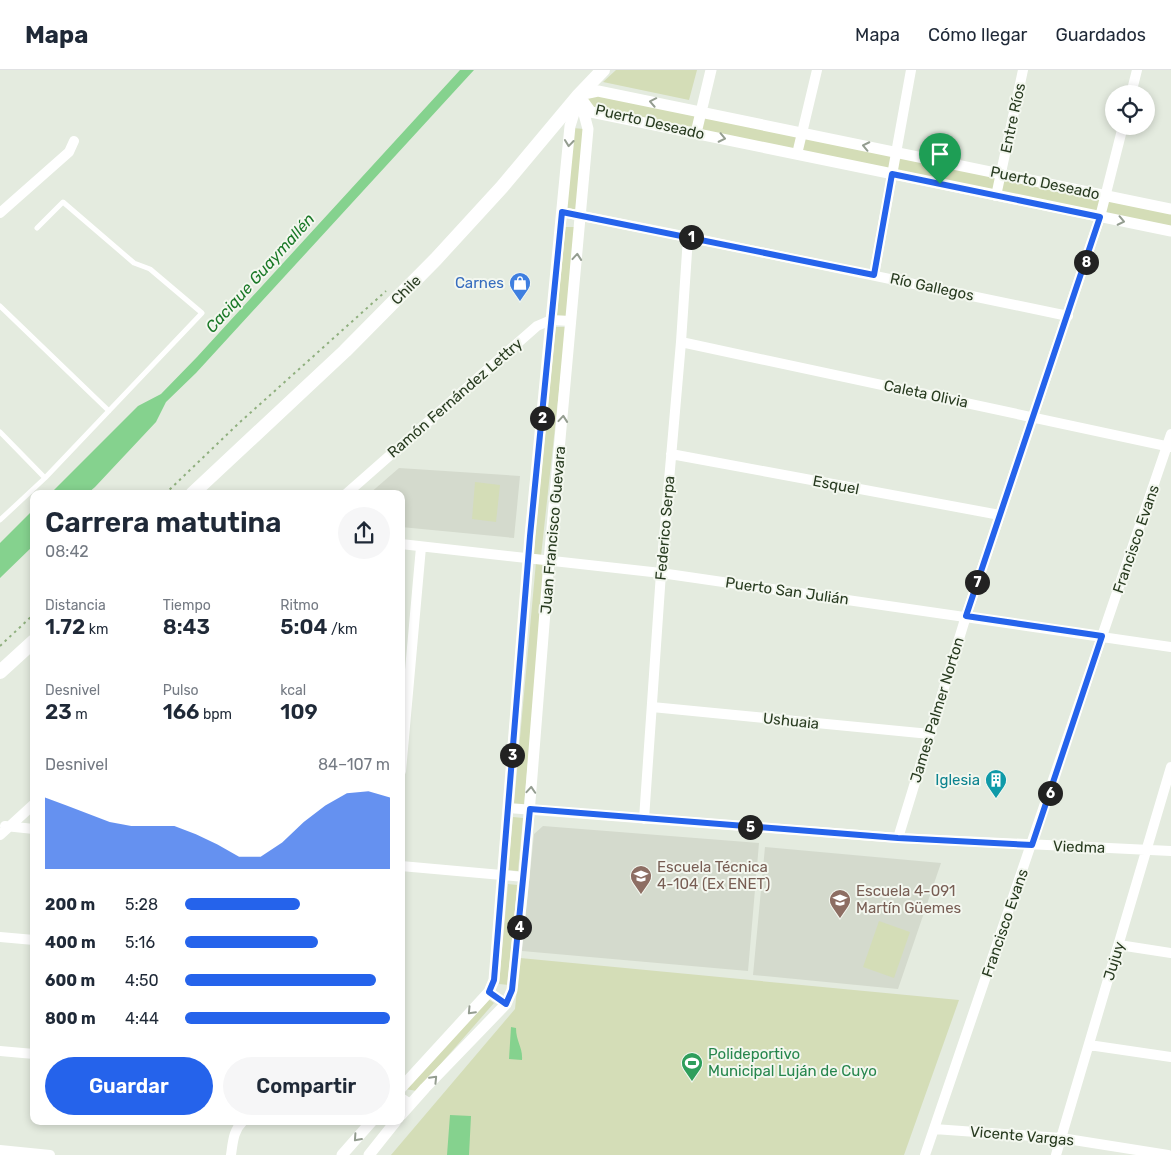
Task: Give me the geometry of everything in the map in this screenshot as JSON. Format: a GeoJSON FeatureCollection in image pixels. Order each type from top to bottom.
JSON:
{"type":"FeatureCollection","features":[{"type":"Feature","properties":{"kind":"main road","name":"Chile"},"geometry":{"type":"LineString","coordinates":[[196,490],[345,351],[436,259],[502,187],[603,70]]}},
{"type":"Feature","properties":{"kind":"main road"},"geometry":{"type":"LineString","coordinates":[[0,672],[30,645]]}},
{"type":"Feature","properties":{"kind":"street"},"geometry":{"type":"LineString","coordinates":[[696,133],[711,70]]}},
{"type":"Feature","properties":{"kind":"street"},"geometry":{"type":"LineString","coordinates":[[797,154],[817,70]]}},
{"type":"Feature","properties":{"kind":"street"},"geometry":{"type":"LineString","coordinates":[[874,275],[911,70]]}},
{"type":"Feature","properties":{"kind":"street","name":"Entre Ríos"},"geometry":{"type":"LineString","coordinates":[[996,196],[1023,70]]}},
{"type":"Feature","properties":{"kind":"street"},"geometry":{"type":"LineString","coordinates":[[1133,85],[1137,70]]}},
{"type":"Feature","properties":{"kind":"street","name":"Puerto Deseado"},"geometry":{"type":"LineString","coordinates":[[1171,209],[598,91],[579,96],[592,112],[1171,232]]}},
{"type":"Feature","properties":{"kind":"street","name":"Juan Francisco Guevara"},"geometry":{"type":"LineString","coordinates":[[405,1084],[489,992],[494,980],[529,559],[570,126],[579,96]]}},
{"type":"Feature","properties":{"kind":"street","name":"Juan Francisco Guevara"},"geometry":{"type":"LineString","coordinates":[[406,1101],[506,1004],[512,990],[524,877],[549,561],[588,129],[579,96]]}},
{"type":"Feature","properties":{"kind":"street","name":"James Palmer Norton"},"geometry":{"type":"LineString","coordinates":[[898,838],[966,616],[1100,217],[1121,135]]}},
{"type":"Feature","properties":{"kind":"street"},"geometry":{"type":"LineString","coordinates":[[0,213],[69,152],[74,142]]}},
{"type":"Feature","properties":{"kind":"street","name":"Río Gallegos"},"geometry":{"type":"LineString","coordinates":[[562,212],[1068,316]]}},
{"type":"Feature","properties":{"kind":"street","name":"Federico Serpa"},"geometry":{"type":"LineString","coordinates":[[644,819],[661,574],[688,237]]}},
{"type":"Feature","properties":{"kind":"street"},"geometry":{"type":"LineString","coordinates":[[552,320],[571,321]]}},
{"type":"Feature","properties":{"kind":"street","name":"Ramón Fernández Lettry"},"geometry":{"type":"LineString","coordinates":[[351,490],[537,326],[552,320]]}},
{"type":"Feature","properties":{"kind":"street","name":"Caleta Olivia"},"geometry":{"type":"LineString","coordinates":[[681,342],[1169,447]]}},
{"type":"Feature","properties":{"kind":"street","name":"Francisco Evans"},"geometry":{"type":"LineString","coordinates":[[925,1155],[1102,636],[1169,447],[1171,434]]}},
{"type":"Feature","properties":{"kind":"street","name":"Esquel"},"geometry":{"type":"LineString","coordinates":[[672,454],[1000,516]]}},
{"type":"Feature","properties":{"kind":"street","name":"Puerto San Julián"},"geometry":{"type":"LineString","coordinates":[[405,545],[661,574],[966,616],[1171,647]]}},
{"type":"Feature","properties":{"kind":"street"},"geometry":{"type":"LineString","coordinates":[[405,677],[406,650],[421,547]]}},
{"type":"Feature","properties":{"kind":"street","name":"Ushuaia"},"geometry":{"type":"LineString","coordinates":[[652,707],[930,734]]}},
{"type":"Feature","properties":{"kind":"street","name":"Jujuy"},"geometry":{"type":"LineString","coordinates":[[1056,1155],[1171,767]]}},
{"type":"Feature","properties":{"kind":"street"},"geometry":{"type":"LineString","coordinates":[[0,835],[4,826],[30,807]]}},
{"type":"Feature","properties":{"kind":"street","name":"Viedma"},"geometry":{"type":"LineString","coordinates":[[508,808],[898,838],[1171,851]]}},
{"type":"Feature","properties":{"kind":"street"},"geometry":{"type":"LineString","coordinates":[[4,826],[30,829]]}},
{"type":"Feature","properties":{"kind":"street"},"geometry":{"type":"LineString","coordinates":[[405,866],[524,877]]}},
{"type":"Feature","properties":{"kind":"street"},"geometry":{"type":"LineString","coordinates":[[0,937],[30,940]]}},
{"type":"Feature","properties":{"kind":"street"},"geometry":{"type":"LineString","coordinates":[[1118,945],[1171,953]]}},
{"type":"Feature","properties":{"kind":"street"},"geometry":{"type":"LineString","coordinates":[[489,992],[506,1004]]}},
{"type":"Feature","properties":{"kind":"street"},"geometry":{"type":"LineString","coordinates":[[1089,1045],[1171,1057]]}},
{"type":"Feature","properties":{"kind":"street"},"geometry":{"type":"LineString","coordinates":[[0,1051],[30,1054]]}},
{"type":"Feature","properties":{"kind":"street"},"geometry":{"type":"LineString","coordinates":[[231,1155],[234,1136],[239,1125]]}},
{"type":"Feature","properties":{"kind":"street"},"geometry":{"type":"LineString","coordinates":[[342,1155],[368,1125]]}},
{"type":"Feature","properties":{"kind":"street"},"geometry":{"type":"LineString","coordinates":[[369,1155],[393,1125]]}},
{"type":"Feature","properties":{"kind":"street","name":"Vicente Vargas"},"geometry":{"type":"LineString","coordinates":[[934,1129],[1061,1138],[1168,1155]]}},
{"type":"Feature","properties":{"kind":"street"},"geometry":{"type":"LineString","coordinates":[[6,1152],[50,1155]]}},
{"type":"Feature","properties":{"kind":"lane"},"geometry":{"type":"LineString","coordinates":[[32,490],[202,313],[150,268],[134,264],[63,202],[37,228]]}},
{"type":"Feature","properties":{"kind":"lane"},"geometry":{"type":"LineString","coordinates":[[0,306],[109,411]]}},
{"type":"Feature","properties":{"kind":"lane"},"geometry":{"type":"LineString","coordinates":[[0,432],[45,478]]}},
{"type":"Feature","properties":{"kind":"lane"},"geometry":{"type":"LineString","coordinates":[[0,520],[30,492]]}},
{"type":"Feature","properties":{"kind":"path"},"geometry":{"type":"LineString","coordinates":[[169,490],[239,423],[388,288]]}},
{"type":"Feature","properties":{"kind":"path"},"geometry":{"type":"LineString","coordinates":[[0,646],[30,618]]}},
{"type":"Feature","properties":{"kind":"shaded area"},"geometry":{"type":"Polygon","coordinates":[[[460,70],[474,70],[196,373],[166,402],[156,422],[95,487],[92,490],[54,490],[138,406],[161,394],[460,70]]]}},
{"type":"Feature","properties":{"kind":"shaded area"},"geometry":{"type":"Polygon","coordinates":[[[616,70],[697,70],[689,100],[603,82],[616,70]]]}},
{"type":"Feature","properties":{"kind":"shaded area"},"geometry":{"type":"Polygon","coordinates":[[[598,91],[1171,209],[1171,231],[592,112],[579,95],[598,91]]]}},
{"type":"Feature","properties":{"kind":"shaded area"},"geometry":{"type":"Polygon","coordinates":[[[573,128],[584,129],[577,214],[566,214],[573,128]]]}},
{"type":"Feature","properties":{"kind":"shaded area"},"geometry":{"type":"Polygon","coordinates":[[[561,227],[576,227],[569,319],[552,318],[561,227]]]}},
{"type":"Feature","properties":{"kind":"shaded area"},"geometry":{"type":"Polygon","coordinates":[[[552,327],[566,327],[541,556],[530,556],[552,327]]]}},
{"type":"Feature","properties":{"kind":"shaded area"},"geometry":{"type":"Polygon","coordinates":[[[399,468],[520,476],[514,538],[405,527],[405,490],[374,490],[399,468]]]}},
{"type":"Feature","properties":{"kind":"shaded area"},"geometry":{"type":"Polygon","coordinates":[[[475,482],[500,485],[496,522],[472,519],[475,482]]]}},
{"type":"Feature","properties":{"kind":"shaded area"},"geometry":{"type":"Polygon","coordinates":[[[30,513],[30,549],[0,578],[0,543],[30,513]]]}},
{"type":"Feature","properties":{"kind":"shaded area"},"geometry":{"type":"Polygon","coordinates":[[[536,562],[546,563],[524,805],[514,804],[536,562]]]}},
{"type":"Feature","properties":{"kind":"shaded area"},"geometry":{"type":"Polygon","coordinates":[[[513,817],[523,818],[518,871],[508,870],[513,817]]]}},
{"type":"Feature","properties":{"kind":"shaded area","name":"Escuela Técnica 4-104 (Ex ENET)"},"geometry":{"type":"Polygon","coordinates":[[[543,826],[759,843],[748,971],[522,951],[534,834],[543,826]]]}},
{"type":"Feature","properties":{"kind":"shaded area","name":"Escuela 4-091 Martín Güemes"},"geometry":{"type":"Polygon","coordinates":[[[765,847],[941,863],[898,989],[753,975],[765,847]]]}},
{"type":"Feature","properties":{"kind":"shaded area"},"geometry":{"type":"Polygon","coordinates":[[[508,884],[517,885],[509,985],[499,984],[508,884]]]}},
{"type":"Feature","properties":{"kind":"shaded area"},"geometry":{"type":"Polygon","coordinates":[[[879,921],[910,932],[894,978],[863,967],[879,921]]]}},
{"type":"Feature","properties":{"kind":"shaded area","name":"Polideportivo Municipal Luján de Cuyo"},"geometry":{"type":"Polygon","coordinates":[[[520,958],[959,1000],[904,1155],[391,1155],[515,1009],[520,958]]]}},
{"type":"Feature","properties":{"kind":"shaded area"},"geometry":{"type":"Polygon","coordinates":[[[487,998],[494,1003],[417,1091],[405,1089],[487,998]]]}},
{"type":"Feature","properties":{"kind":"shaded area"},"geometry":{"type":"Polygon","coordinates":[[[511,1027],[516,1028],[522,1060],[509,1059],[511,1027]]]}},
{"type":"Feature","properties":{"kind":"shaded area"},"geometry":{"type":"Polygon","coordinates":[[[450,1115],[471,1116],[469,1155],[447,1155],[450,1115]]]}},
{"type":"Feature","properties":{"kind":"place","name":"Carnes"},"geometry":{"type":"Point","coordinates":[520,302]}},
{"type":"Feature","properties":{"kind":"place","name":"Iglesia"},"geometry":{"type":"Point","coordinates":[996,799]}},
{"type":"Feature","properties":{"kind":"place","name":"Escuela Técnica 4-104 (Ex ENET)"},"geometry":{"type":"Point","coordinates":[641,895]}},
{"type":"Feature","properties":{"kind":"place","name":"Escuela 4-091 Martín Güemes"},"geometry":{"type":"Point","coordinates":[840,919]}},
{"type":"Feature","properties":{"kind":"place","name":"Polideportivo Municipal Luján de Cuyo"},"geometry":{"type":"Point","coordinates":[692,1082]}},
{"type":"Feature","properties":{"kind":"route"},"geometry":{"type":"LineString","coordinates":[[892,174],[940,184],[1100,217],[966,616],[1102,636],[1032,845],[898,838],[530,809],[512,990],[506,1004],[489,992],[494,980],[530,536],[562,212],[874,275],[892,174]]}},
{"type":"Feature","properties":{"kind":"water label","name":"Cacique Guaymallén"},"geometry":{"type":"Point","coordinates":[260,273]}}]}
